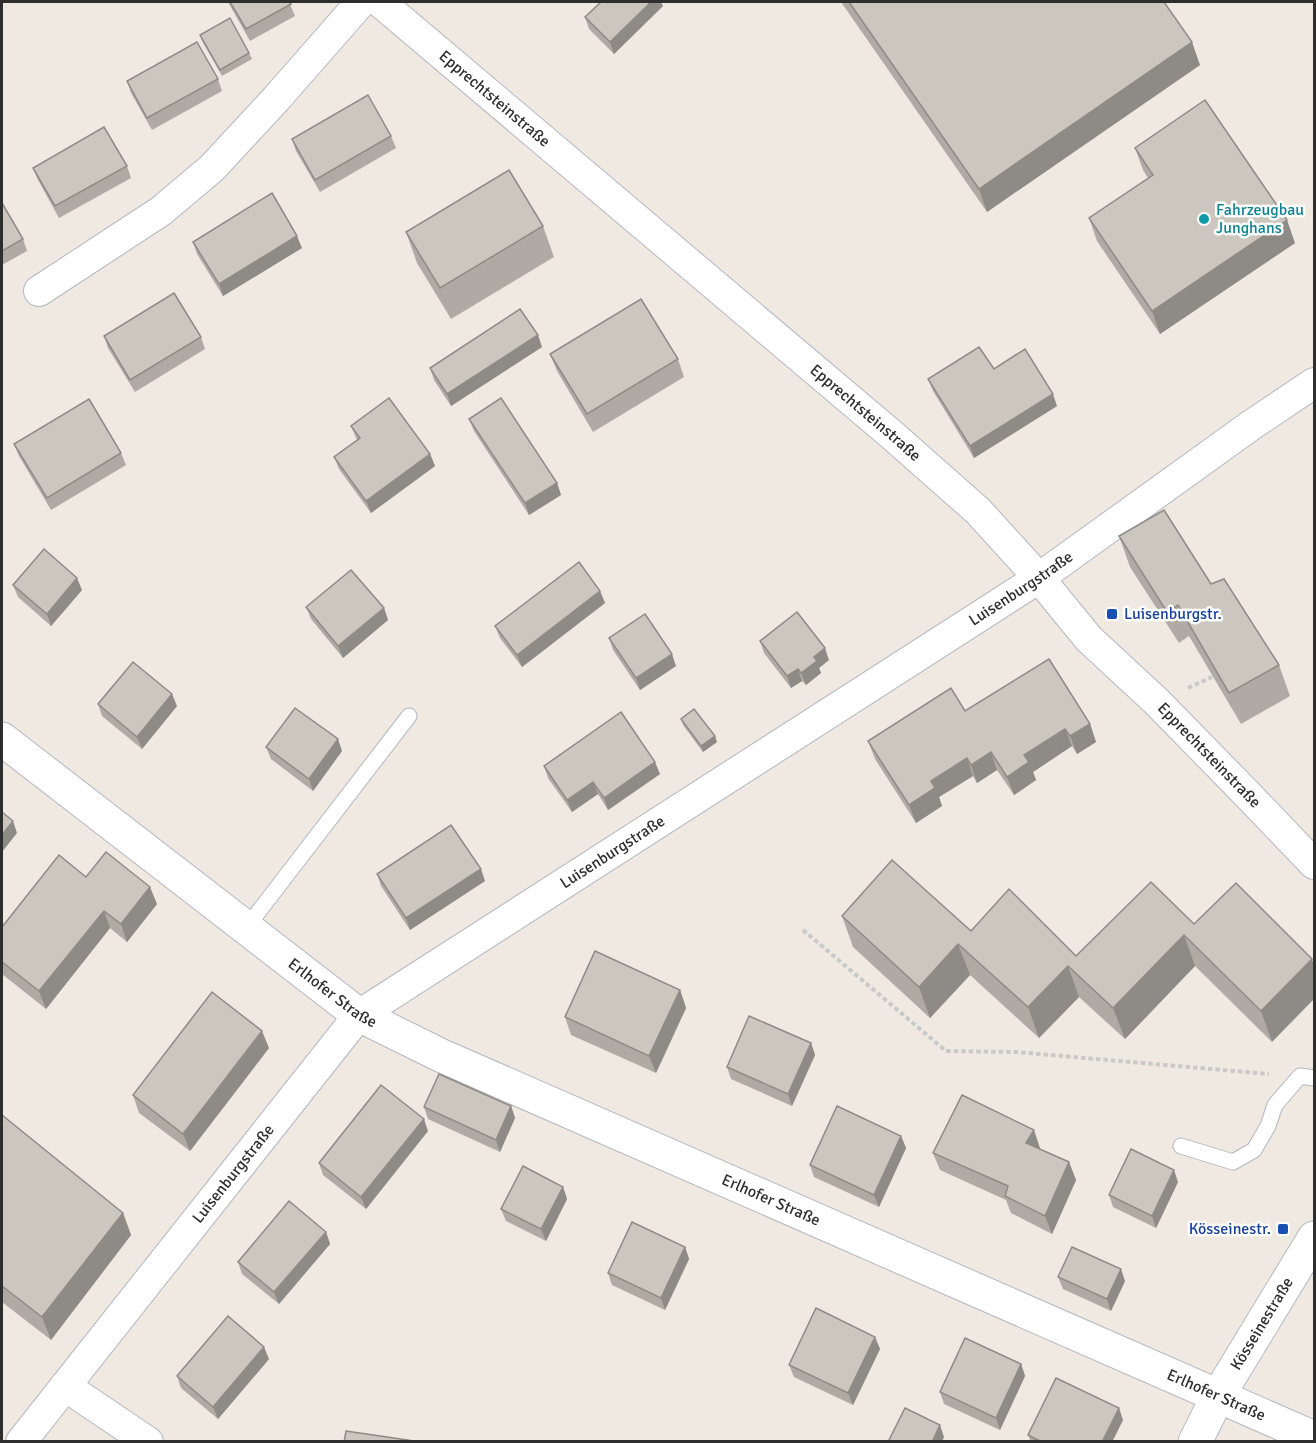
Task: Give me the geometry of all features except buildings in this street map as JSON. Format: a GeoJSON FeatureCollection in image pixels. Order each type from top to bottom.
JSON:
{"type":"FeatureCollection","features":[{"type":"Feature","properties":{"kind":"street"},"geometry":{"type":"LineString","coordinates":[[39,291],[161,211],[212,168],[361,2]]}},
{"type":"Feature","properties":{"kind":"street","name":"Epprechtsteinstraße"},"geometry":{"type":"LineString","coordinates":[[380,2],[978,510],[1039,578],[1089,639],[1157,702],[1314,864]]}},
{"type":"Feature","properties":{"kind":"street","name":"Luisenburgstraße"},"geometry":{"type":"LineString","coordinates":[[21,1442],[359,1015],[1039,578],[1250,426],[1314,383]]}},
{"type":"Feature","properties":{"kind":"street","name":"Erlhofer Straße"},"geometry":{"type":"LineString","coordinates":[[2,739],[359,1015],[440,1055],[1314,1438]]}},
{"type":"Feature","properties":{"kind":"street","name":"Kösseinestraße"},"geometry":{"type":"LineString","coordinates":[[1195,1442],[1218,1396],[1314,1238]]}},
{"type":"Feature","properties":{"kind":"street"},"geometry":{"type":"LineString","coordinates":[[65,1386],[148,1442]]}},
{"type":"Feature","properties":{"kind":"lane"},"geometry":{"type":"LineString","coordinates":[[246,928],[409,716]]}},
{"type":"Feature","properties":{"kind":"lane"},"geometry":{"type":"LineString","coordinates":[[1181,1146],[1233,1162],[1254,1150],[1268,1126],[1275,1105],[1307,1077]]}},
{"type":"Feature","properties":{"kind":"path"},"geometry":{"type":"LineString","coordinates":[[803,930],[946,1051],[1016,1052],[1307,1077]]}},
{"type":"Feature","properties":{"kind":"place","name":"Fahrzeugbau Junghans"},"geometry":{"type":"Point","coordinates":[1204,219]}},
{"type":"Feature","properties":{"kind":"place","name":"Luisenburgstr."},"geometry":{"type":"Point","coordinates":[1112,614]}},
{"type":"Feature","properties":{"kind":"place","name":"Kösseinestr."},"geometry":{"type":"Point","coordinates":[1283,1229]}}]}
